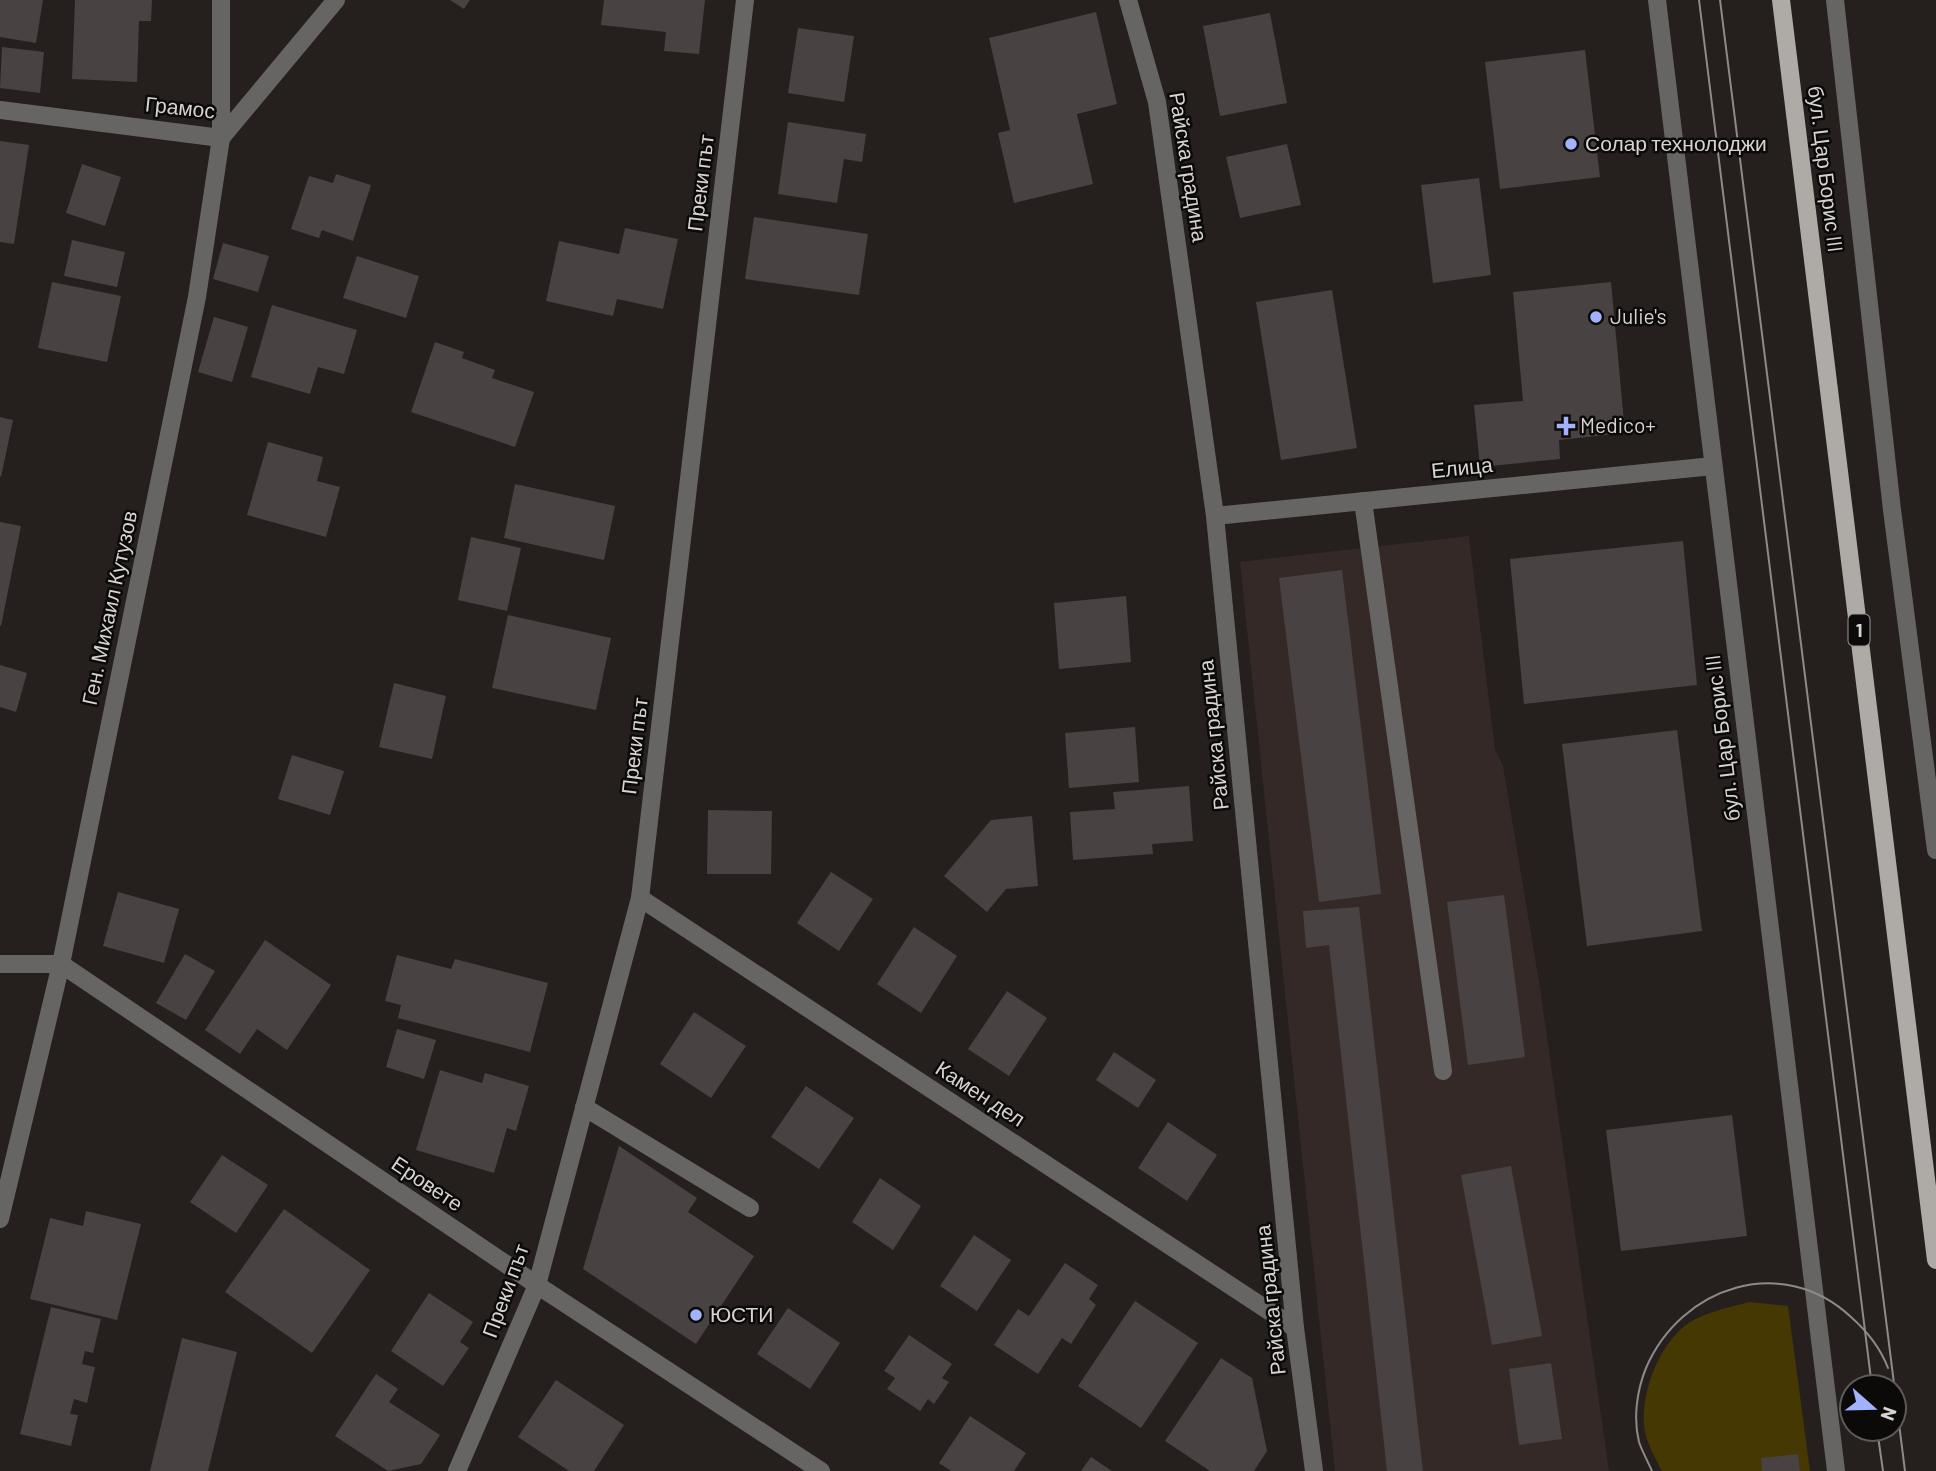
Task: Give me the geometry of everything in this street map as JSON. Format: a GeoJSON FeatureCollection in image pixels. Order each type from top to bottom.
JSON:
{"type":"FeatureCollection","features":[{"type":"Feature","properties":{"kind":"main road","name":"бул. Цар Борис III"},"geometry":{"type":"LineString","coordinates":[[1781,0],[1936,1260]]}},
{"type":"Feature","properties":{"kind":"street","name":"Ген. Михаил Кутузов"},"geometry":{"type":"LineString","coordinates":[[0,1219],[61,964],[197,297],[221,138],[221,0]]}},
{"type":"Feature","properties":{"kind":"street","name":"Грамос"},"geometry":{"type":"LineString","coordinates":[[0,110],[221,138],[336,0]]}},
{"type":"Feature","properties":{"kind":"street","name":"Преки път"},"geometry":{"type":"LineString","coordinates":[[457,1471],[537,1285],[640,898],[745,0]]}},
{"type":"Feature","properties":{"kind":"street","name":"Райска градина"},"geometry":{"type":"LineString","coordinates":[[1128,0],[1157,102],[1215,516],[1296,1328],[1314,1471]]}},
{"type":"Feature","properties":{"kind":"street","name":"бул. Цар Борис III"},"geometry":{"type":"LineString","coordinates":[[1657,0],[1836,1471]]}},
{"type":"Feature","properties":{"kind":"street","name":"бул. Цар Борис III"},"geometry":{"type":"LineString","coordinates":[[1835,0],[1892,510],[1933,802],[1936,850]]}},
{"type":"Feature","properties":{"kind":"street","name":"Елица"},"geometry":{"type":"LineString","coordinates":[[1215,516],[1713,466]]}},
{"type":"Feature","properties":{"kind":"street"},"geometry":{"type":"LineString","coordinates":[[1363,501],[1443,1072]]}},
{"type":"Feature","properties":{"kind":"street","name":"Камен дел"},"geometry":{"type":"LineString","coordinates":[[640,898],[1296,1328]]}},
{"type":"Feature","properties":{"kind":"street"},"geometry":{"type":"LineString","coordinates":[[0,964],[61,964]]}},
{"type":"Feature","properties":{"kind":"street","name":"Еровете"},"geometry":{"type":"LineString","coordinates":[[61,964],[537,1285],[821,1471]]}},
{"type":"Feature","properties":{"kind":"street"},"geometry":{"type":"LineString","coordinates":[[584,1107],[750,1208]]}},
{"type":"Feature","properties":{"kind":"shaded area"},"geometry":{"type":"Polygon","coordinates":[[[1469,536],[1495,750],[1503,766],[1540,988],[1609,1471],[1335,1471],[1240,562],[1469,536]]]}},
{"type":"Feature","properties":{"kind":"shaded area"},"geometry":{"type":"Polygon","coordinates":[[[1750,1302],[1788,1306],[1810,1471],[1662,1471],[1648,1443],[1644,1413],[1652,1374],[1664,1350],[1680,1330],[1695,1319],[1750,1302]]]}},
{"type":"Feature","properties":{"kind":"building"},"geometry":{"type":"Polygon","coordinates":[[[0,0],[43,0],[36,43],[0,37],[0,0]]]}},
{"type":"Feature","properties":{"kind":"building"},"geometry":{"type":"Polygon","coordinates":[[[75,0],[152,0],[151,21],[139,21],[137,82],[72,79],[75,0]]]}},
{"type":"Feature","properties":{"kind":"building"},"geometry":{"type":"Polygon","coordinates":[[[450,0],[470,0],[464,9],[450,0]]]}},
{"type":"Feature","properties":{"kind":"building"},"geometry":{"type":"Polygon","coordinates":[[[604,0],[705,0],[699,54],[664,51],[666,32],[601,25],[604,0]]]}},
{"type":"Feature","properties":{"kind":"building"},"geometry":{"type":"Polygon","coordinates":[[[1096,12],[1117,104],[1077,114],[1093,184],[1014,203],[998,133],[1010,130],[989,38],[1096,12]]]}},
{"type":"Feature","properties":{"kind":"building"},"geometry":{"type":"Polygon","coordinates":[[[1270,13],[1287,103],[1220,116],[1203,26],[1270,13]]]}},
{"type":"Feature","properties":{"kind":"building"},"geometry":{"type":"Polygon","coordinates":[[[798,28],[854,36],[844,102],[788,93],[798,28]]]}},
{"type":"Feature","properties":{"kind":"building"},"geometry":{"type":"Polygon","coordinates":[[[2,47],[44,52],[40,93],[0,88],[2,47]]]}},
{"type":"Feature","properties":{"kind":"building"},"geometry":{"type":"Polygon","coordinates":[[[1585,50],[1600,177],[1500,189],[1485,62],[1585,50]]]}},
{"type":"Feature","properties":{"kind":"building"},"geometry":{"type":"Polygon","coordinates":[[[788,122],[866,134],[862,162],[844,159],[837,203],[778,194],[788,122]]]}},
{"type":"Feature","properties":{"kind":"building"},"geometry":{"type":"Polygon","coordinates":[[[0,141],[29,145],[14,244],[0,242],[0,141]]]}},
{"type":"Feature","properties":{"kind":"building"},"geometry":{"type":"Polygon","coordinates":[[[1287,144],[1301,205],[1240,218],[1226,157],[1287,144]]]}},
{"type":"Feature","properties":{"kind":"building"},"geometry":{"type":"Polygon","coordinates":[[[82,164],[121,177],[105,226],[66,213],[82,164]]]}},
{"type":"Feature","properties":{"kind":"building"},"geometry":{"type":"Polygon","coordinates":[[[336,174],[371,185],[353,241],[322,230],[319,238],[291,229],[309,176],[333,183],[336,174]]]}},
{"type":"Feature","properties":{"kind":"building"},"geometry":{"type":"Polygon","coordinates":[[[1479,178],[1491,275],[1433,283],[1421,185],[1479,178]]]}},
{"type":"Feature","properties":{"kind":"building"},"geometry":{"type":"Polygon","coordinates":[[[754,217],[868,234],[859,295],[745,279],[754,217]]]}},
{"type":"Feature","properties":{"kind":"building"},"geometry":{"type":"Polygon","coordinates":[[[625,228],[678,239],[663,309],[617,299],[613,316],[546,301],[559,241],[619,254],[625,228]]]}},
{"type":"Feature","properties":{"kind":"building"},"geometry":{"type":"Polygon","coordinates":[[[72,240],[125,252],[117,287],[64,276],[72,240]]]}},
{"type":"Feature","properties":{"kind":"building"},"geometry":{"type":"Polygon","coordinates":[[[223,243],[269,256],[258,292],[213,279],[223,243]]]}},
{"type":"Feature","properties":{"kind":"building"},"geometry":{"type":"Polygon","coordinates":[[[357,256],[419,276],[406,318],[343,298],[357,256]]]}},
{"type":"Feature","properties":{"kind":"building"},"geometry":{"type":"Polygon","coordinates":[[[52,282],[121,296],[107,362],[38,348],[52,282]]]}},
{"type":"Feature","properties":{"kind":"building"},"geometry":{"type":"Polygon","coordinates":[[[1611,282],[1625,433],[1559,440],[1560,459],[1480,467],[1474,405],[1523,401],[1513,292],[1611,282]]]}},
{"type":"Feature","properties":{"kind":"building"},"geometry":{"type":"Polygon","coordinates":[[[1332,290],[1357,448],[1281,460],[1256,302],[1332,290]]]}},
{"type":"Feature","properties":{"kind":"building"},"geometry":{"type":"Polygon","coordinates":[[[272,305],[357,330],[344,374],[318,367],[310,394],[251,377],[272,305]]]}},
{"type":"Feature","properties":{"kind":"building"},"geometry":{"type":"Polygon","coordinates":[[[214,317],[248,327],[232,382],[198,372],[214,317]]]}},
{"type":"Feature","properties":{"kind":"building"},"geometry":{"type":"Polygon","coordinates":[[[435,342],[464,352],[462,358],[495,370],[492,378],[534,392],[515,447],[411,412],[435,342]]]}},
{"type":"Feature","properties":{"kind":"building"},"geometry":{"type":"Polygon","coordinates":[[[0,417],[13,420],[1,477],[0,476],[0,417]]]}},
{"type":"Feature","properties":{"kind":"building"},"geometry":{"type":"Polygon","coordinates":[[[268,442],[323,457],[317,481],[340,487],[326,537],[247,515],[268,442]]]}},
{"type":"Feature","properties":{"kind":"building"},"geometry":{"type":"Polygon","coordinates":[[[515,484],[615,506],[604,560],[504,538],[515,484]]]}},
{"type":"Feature","properties":{"kind":"building"},"geometry":{"type":"Polygon","coordinates":[[[0,522],[21,526],[1,626],[0,626],[0,522]]]}},
{"type":"Feature","properties":{"kind":"building"},"geometry":{"type":"Polygon","coordinates":[[[471,537],[521,548],[507,611],[458,600],[471,537]]]}},
{"type":"Feature","properties":{"kind":"building"},"geometry":{"type":"Polygon","coordinates":[[[1683,541],[1697,685],[1524,704],[1510,559],[1683,541]]]}},
{"type":"Feature","properties":{"kind":"building"},"geometry":{"type":"Polygon","coordinates":[[[1342,570],[1381,894],[1319,902],[1279,578],[1342,570]]]}},
{"type":"Feature","properties":{"kind":"building"},"geometry":{"type":"Polygon","coordinates":[[[1126,596],[1131,662],[1059,669],[1054,603],[1126,596]]]}},
{"type":"Feature","properties":{"kind":"building"},"geometry":{"type":"Polygon","coordinates":[[[508,615],[611,638],[596,710],[492,688],[508,615]]]}},
{"type":"Feature","properties":{"kind":"building"},"geometry":{"type":"Polygon","coordinates":[[[0,665],[27,673],[16,712],[0,707],[0,665]]]}},
{"type":"Feature","properties":{"kind":"building"},"geometry":{"type":"Polygon","coordinates":[[[394,683],[446,696],[432,759],[379,747],[394,683]]]}},
{"type":"Feature","properties":{"kind":"building"},"geometry":{"type":"Polygon","coordinates":[[[1135,727],[1139,782],[1069,788],[1065,733],[1135,727]]]}},
{"type":"Feature","properties":{"kind":"building"},"geometry":{"type":"Polygon","coordinates":[[[1677,730],[1702,931],[1587,946],[1562,744],[1677,730]]]}},
{"type":"Feature","properties":{"kind":"building"},"geometry":{"type":"Polygon","coordinates":[[[292,755],[344,771],[330,815],[278,799],[292,755]]]}},
{"type":"Feature","properties":{"kind":"building"},"geometry":{"type":"Polygon","coordinates":[[[1189,786],[1193,841],[1152,844],[1153,854],[1073,860],[1070,812],[1115,809],[1113,792],[1189,786]]]}},
{"type":"Feature","properties":{"kind":"building"},"geometry":{"type":"Polygon","coordinates":[[[708,810],[772,811],[771,874],[707,874],[708,810]]]}},
{"type":"Feature","properties":{"kind":"building"},"geometry":{"type":"Polygon","coordinates":[[[1032,816],[1038,886],[1006,889],[987,912],[944,876],[991,820],[1032,816]]]}},
{"type":"Feature","properties":{"kind":"building"},"geometry":{"type":"Polygon","coordinates":[[[831,872],[873,899],[839,951],[797,923],[831,872]]]}},
{"type":"Feature","properties":{"kind":"building"},"geometry":{"type":"Polygon","coordinates":[[[118,892],[179,909],[164,963],[103,946],[118,892]]]}},
{"type":"Feature","properties":{"kind":"building"},"geometry":{"type":"Polygon","coordinates":[[[1504,895],[1525,1057],[1468,1065],[1447,902],[1504,895]]]}},
{"type":"Feature","properties":{"kind":"building"},"geometry":{"type":"Polygon","coordinates":[[[1359,907],[1423,1471],[1387,1471],[1329,945],[1306,948],[1303,911],[1359,907]]]}},
{"type":"Feature","properties":{"kind":"building"},"geometry":{"type":"Polygon","coordinates":[[[914,927],[957,956],[921,1013],[877,984],[914,927]]]}},
{"type":"Feature","properties":{"kind":"building"},"geometry":{"type":"Polygon","coordinates":[[[265,940],[331,985],[287,1050],[257,1029],[240,1054],[205,1030],[265,940]]]}},
{"type":"Feature","properties":{"kind":"building"},"geometry":{"type":"Polygon","coordinates":[[[185,954],[215,971],[186,1020],[156,1003],[185,954]]]}},
{"type":"Feature","properties":{"kind":"building"},"geometry":{"type":"Polygon","coordinates":[[[397,955],[451,969],[455,959],[548,983],[530,1052],[398,1018],[401,1005],[385,1001],[397,955]]]}},
{"type":"Feature","properties":{"kind":"building"},"geometry":{"type":"Polygon","coordinates":[[[1007,991],[1047,1018],[1009,1076],[968,1049],[1007,991]]]}},
{"type":"Feature","properties":{"kind":"building"},"geometry":{"type":"Polygon","coordinates":[[[694,1012],[746,1046],[711,1098],[660,1064],[694,1012]]]}},
{"type":"Feature","properties":{"kind":"building"},"geometry":{"type":"Polygon","coordinates":[[[397,1029],[436,1040],[424,1079],[386,1067],[397,1029]]]}},
{"type":"Feature","properties":{"kind":"building"},"geometry":{"type":"Polygon","coordinates":[[[1114,1052],[1156,1080],[1138,1108],[1096,1080],[1114,1052]]]}},
{"type":"Feature","properties":{"kind":"building"},"geometry":{"type":"Polygon","coordinates":[[[440,1070],[482,1083],[485,1073],[529,1086],[516,1131],[507,1128],[494,1173],[416,1150],[440,1070]]]}},
{"type":"Feature","properties":{"kind":"building"},"geometry":{"type":"Polygon","coordinates":[[[806,1086],[854,1118],[819,1169],[771,1137],[806,1086]]]}},
{"type":"Feature","properties":{"kind":"building"},"geometry":{"type":"Polygon","coordinates":[[[1732,1115],[1747,1236],[1621,1251],[1606,1130],[1732,1115]]]}},
{"type":"Feature","properties":{"kind":"building"},"geometry":{"type":"Polygon","coordinates":[[[1168,1122],[1217,1155],[1187,1201],[1138,1168],[1168,1122]]]}},
{"type":"Feature","properties":{"kind":"building"},"geometry":{"type":"Polygon","coordinates":[[[619,1146],[697,1198],[688,1212],[754,1256],[696,1344],[583,1269],[619,1146]]]}},
{"type":"Feature","properties":{"kind":"building"},"geometry":{"type":"Polygon","coordinates":[[[222,1155],[268,1185],[236,1233],[190,1202],[222,1155]]]}},
{"type":"Feature","properties":{"kind":"building"},"geometry":{"type":"Polygon","coordinates":[[[1511,1166],[1542,1336],[1492,1345],[1461,1175],[1511,1166]]]}},
{"type":"Feature","properties":{"kind":"building"},"geometry":{"type":"Polygon","coordinates":[[[880,1178],[921,1206],[893,1250],[852,1222],[880,1178]]]}},
{"type":"Feature","properties":{"kind":"building"},"geometry":{"type":"Polygon","coordinates":[[[284,1209],[370,1270],[312,1353],[225,1292],[284,1209]]]}},
{"type":"Feature","properties":{"kind":"building"},"geometry":{"type":"Polygon","coordinates":[[[86,1211],[141,1224],[117,1320],[30,1299],[50,1218],[83,1226],[86,1211]]]}},
{"type":"Feature","properties":{"kind":"building"},"geometry":{"type":"Polygon","coordinates":[[[974,1235],[1011,1260],[977,1311],[940,1286],[974,1235]]]}},
{"type":"Feature","properties":{"kind":"building"},"geometry":{"type":"Polygon","coordinates":[[[1065,1263],[1098,1285],[1089,1299],[1096,1305],[1071,1344],[1062,1338],[1038,1374],[994,1345],[1018,1309],[1029,1316],[1065,1263]]]}},
{"type":"Feature","properties":{"kind":"building"},"geometry":{"type":"Polygon","coordinates":[[[429,1293],[473,1322],[460,1342],[469,1348],[443,1386],[391,1351],[429,1293]]]}},
{"type":"Feature","properties":{"kind":"building"},"geometry":{"type":"Polygon","coordinates":[[[1135,1301],[1198,1343],[1141,1428],[1078,1386],[1135,1301]]]}},
{"type":"Feature","properties":{"kind":"building"},"geometry":{"type":"Polygon","coordinates":[[[51,1307],[101,1319],[93,1353],[85,1351],[82,1364],[95,1367],[87,1403],[74,1399],[70,1414],[78,1415],[71,1446],[20,1434],[51,1307]]]}},
{"type":"Feature","properties":{"kind":"building"},"geometry":{"type":"Polygon","coordinates":[[[788,1308],[840,1343],[810,1389],[757,1354],[788,1308]]]}},
{"type":"Feature","properties":{"kind":"building"},"geometry":{"type":"Polygon","coordinates":[[[909,1335],[952,1364],[942,1378],[949,1382],[934,1404],[928,1399],[920,1411],[887,1389],[895,1378],[884,1371],[909,1335]]]}},
{"type":"Feature","properties":{"kind":"building"},"geometry":{"type":"Polygon","coordinates":[[[182,1338],[237,1352],[208,1471],[150,1471],[182,1338]]]}},
{"type":"Feature","properties":{"kind":"building"},"geometry":{"type":"Polygon","coordinates":[[[1221,1358],[1252,1378],[1267,1451],[1254,1471],[1210,1471],[1165,1441],[1221,1358]]]}},
{"type":"Feature","properties":{"kind":"building"},"geometry":{"type":"Polygon","coordinates":[[[1551,1363],[1562,1439],[1519,1445],[1509,1369],[1551,1363]]]}},
{"type":"Feature","properties":{"kind":"building"},"geometry":{"type":"Polygon","coordinates":[[[376,1374],[398,1389],[389,1402],[440,1435],[421,1464],[388,1471],[335,1436],[376,1374]]]}},
{"type":"Feature","properties":{"kind":"building"},"geometry":{"type":"Polygon","coordinates":[[[556,1380],[624,1425],[594,1471],[569,1471],[518,1437],[556,1380]]]}},
{"type":"Feature","properties":{"kind":"building"},"geometry":{"type":"Polygon","coordinates":[[[970,1416],[1026,1453],[1014,1471],[951,1471],[939,1463],[970,1416]]]}},
{"type":"Feature","properties":{"kind":"building"},"geometry":{"type":"Polygon","coordinates":[[[1798,1454],[1800,1471],[1762,1471],[1761,1458],[1798,1454]]]}},
{"type":"Feature","properties":{"kind":"building"},"geometry":{"type":"Polygon","coordinates":[[[1091,1457],[1112,1471],[1081,1471],[1091,1457]]]}},
{"type":"Feature","properties":{"kind":"tram line"},"geometry":{"type":"LineString","coordinates":[[1699,0],[1870,1373]]}},
{"type":"Feature","properties":{"kind":"tram line"},"geometry":{"type":"LineString","coordinates":[[1720,0],[1905,1471]]}},
{"type":"Feature","properties":{"kind":"tram line"},"geometry":{"type":"LineString","coordinates":[[1652,1471],[1639,1442],[1636,1423],[1638,1395],[1643,1377],[1662,1340],[1683,1316],[1708,1299],[1736,1288],[1765,1283],[1795,1286],[1824,1297],[1863,1328],[1888,1368]]}},
{"type":"Feature","properties":{"kind":"tram line"},"geometry":{"type":"LineString","coordinates":[[1879,1443],[1883,1471]]}},
{"type":"Feature","properties":{"kind":"place","name":"Солар технолоджи"},"geometry":{"type":"Point","coordinates":[1571,144]}},
{"type":"Feature","properties":{"kind":"place","name":"Julie's"},"geometry":{"type":"Point","coordinates":[1596,317]}},
{"type":"Feature","properties":{"kind":"place","name":"Medico+"},"geometry":{"type":"Point","coordinates":[1566,426]}},
{"type":"Feature","properties":{"kind":"place","name":"ЮСТИ"},"geometry":{"type":"Point","coordinates":[696,1315]}}]}
